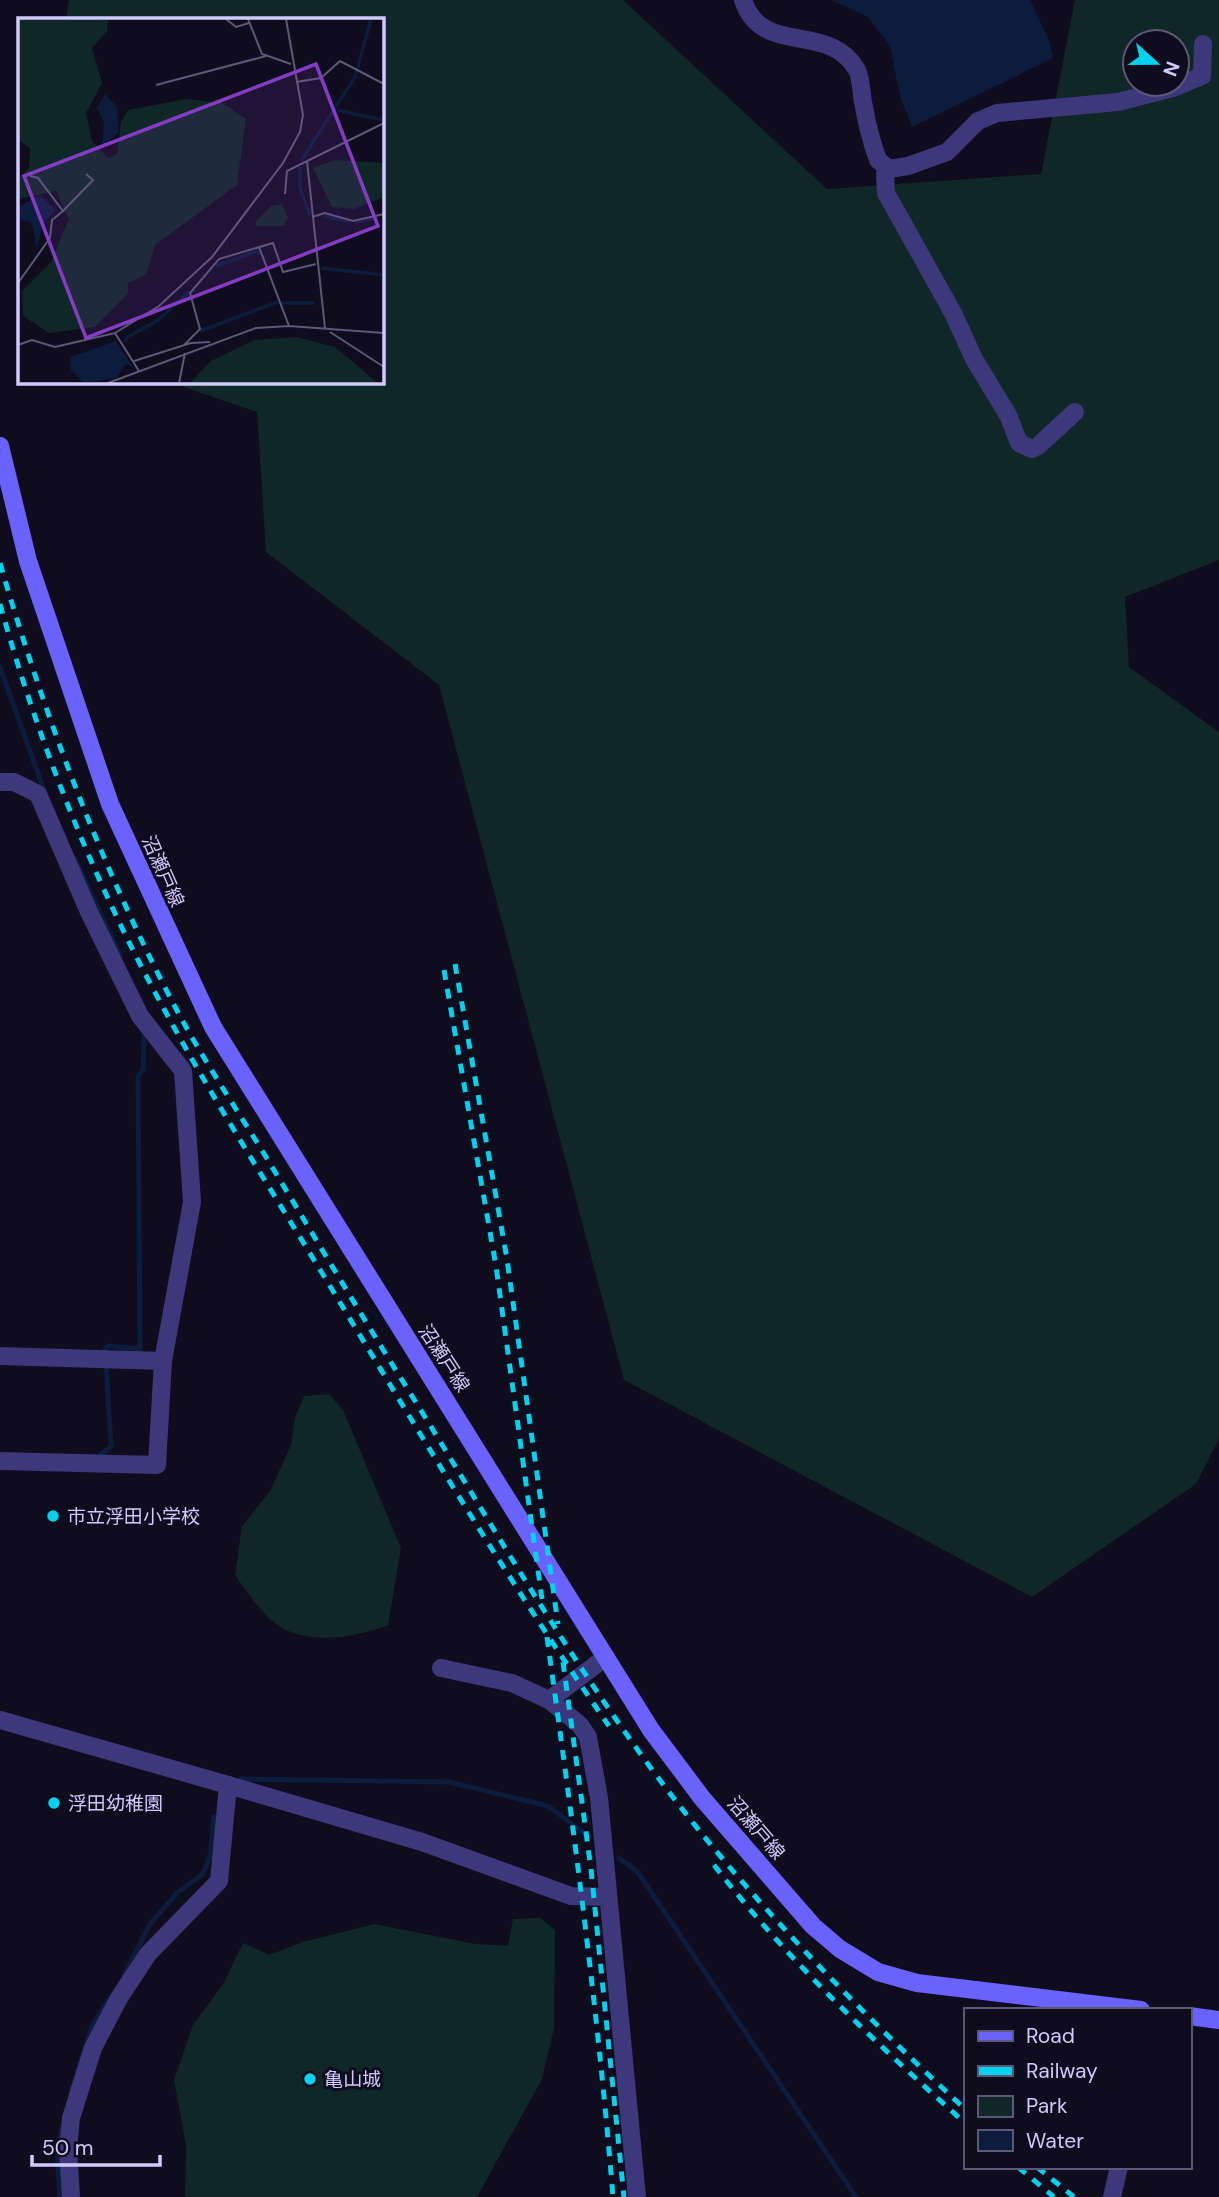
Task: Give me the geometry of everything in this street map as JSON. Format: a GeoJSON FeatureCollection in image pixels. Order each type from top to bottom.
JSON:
{"type":"FeatureCollection","features":[{"type":"Feature","properties":{"kind":"main road","name":"沼瀬戸線"},"geometry":{"type":"LineString","coordinates":[[0,446],[28,561],[110,804],[213,1027],[652,1730],[702,1798],[813,1926],[840,1949],[878,1972],[917,1983],[1124,2008]]}},
{"type":"Feature","properties":{"kind":"main road"},"geometry":{"type":"LineString","coordinates":[[1191,2016],[1219,2020]]}},
{"type":"Feature","properties":{"kind":"street"},"geometry":{"type":"LineString","coordinates":[[743,0],[749,18],[761,28],[779,35],[822,42],[845,55],[858,72],[878,160],[890,169]]}},
{"type":"Feature","properties":{"kind":"street"},"geometry":{"type":"LineString","coordinates":[[1075,412],[1038,446],[1032,449],[1020,443],[1008,415],[974,359],[953,313],[886,193],[885,174],[890,169],[908,166],[947,152],[978,121],[997,113],[1118,102],[1173,88],[1202,76],[1203,44]]}},
{"type":"Feature","properties":{"kind":"street"},"geometry":{"type":"LineString","coordinates":[[0,782],[14,782],[38,794],[89,912],[140,1016],[183,1071],[192,1202],[163,1361],[157,1465],[0,1461]]}},
{"type":"Feature","properties":{"kind":"street"},"geometry":{"type":"LineString","coordinates":[[0,1356],[163,1361]]}},
{"type":"Feature","properties":{"kind":"street"},"geometry":{"type":"LineString","coordinates":[[550,1700],[606,1657]]}},
{"type":"Feature","properties":{"kind":"street"},"geometry":{"type":"LineString","coordinates":[[441,1668],[512,1683],[550,1700],[580,1725],[588,1737],[599,1798],[637,2197]]}},
{"type":"Feature","properties":{"kind":"street"},"geometry":{"type":"LineString","coordinates":[[0,1720],[422,1842],[571,1896],[608,1897]]}},
{"type":"Feature","properties":{"kind":"street"},"geometry":{"type":"LineString","coordinates":[[71,2197],[68,2148],[71,2118],[93,2048],[119,1998],[148,1954],[219,1881],[228,1785]]}},
{"type":"Feature","properties":{"kind":"street"},"geometry":{"type":"LineString","coordinates":[[1112,2197],[1119,2169]]}},
{"type":"Feature","properties":{"kind":"green space"},"geometry":{"type":"Polygon","coordinates":[[[69,0],[623,0],[827,189],[1041,174],[1075,0],[1219,0],[1219,560],[1125,597],[1129,667],[1219,732],[1219,1439],[1196,1484],[1032,1597],[624,1380],[439,685],[266,552],[257,412],[184,387],[182,383],[383,383],[383,18],[66,18],[69,0]]]}},
{"type":"Feature","properties":{"kind":"green space"},"geometry":{"type":"Polygon","coordinates":[[[329,1394],[343,1410],[401,1548],[388,1625],[349,1636],[321,1638],[294,1633],[268,1618],[235,1575],[242,1526],[270,1491],[291,1445],[295,1418],[304,1396],[329,1394]]]}},
{"type":"Feature","properties":{"kind":"green space"},"geometry":{"type":"Polygon","coordinates":[[[540,1918],[555,1930],[554,2028],[542,2079],[477,2197],[185,2197],[186,2145],[174,2080],[193,2025],[223,1984],[243,1943],[269,1955],[303,1942],[374,1924],[476,1944],[508,1946],[513,1919],[540,1918]]]}},
{"type":"Feature","properties":{"kind":"water"},"geometry":{"type":"Polygon","coordinates":[[[831,0],[1030,0],[1050,43],[1053,58],[912,127],[900,96],[890,46],[868,17],[831,0]]]}},
{"type":"Feature","properties":{"kind":"waterway"},"geometry":{"type":"LineString","coordinates":[[0,667],[45,793]]}},
{"type":"Feature","properties":{"kind":"waterway"},"geometry":{"type":"LineString","coordinates":[[75,859],[120,955]]}},
{"type":"Feature","properties":{"kind":"waterway"},"geometry":{"type":"LineString","coordinates":[[105,1349],[108,1346],[140,1349],[138,1076],[143,1070],[144,1036]]}},
{"type":"Feature","properties":{"kind":"waterway"},"geometry":{"type":"LineString","coordinates":[[97,1458],[111,1446],[106,1363]]}},
{"type":"Feature","properties":{"kind":"waterway"},"geometry":{"type":"LineString","coordinates":[[241,1779],[449,1782],[548,1806],[588,1836]]}},
{"type":"Feature","properties":{"kind":"waterway"},"geometry":{"type":"LineString","coordinates":[[124,1975],[150,1924],[178,1892],[202,1875],[210,1857],[214,1817]]}},
{"type":"Feature","properties":{"kind":"waterway"},"geometry":{"type":"LineString","coordinates":[[619,1858],[637,1871],[856,2197]]}},
{"type":"Feature","properties":{"kind":"waterway"},"geometry":{"type":"LineString","coordinates":[[71,2092],[92,2026],[110,1998]]}},
{"type":"Feature","properties":{"kind":"waterway"},"geometry":{"type":"LineString","coordinates":[[60,2197],[57,2149],[62,2128]]}},
{"type":"Feature","properties":{"kind":"railway"},"geometry":{"type":"LineString","coordinates":[[0,563],[35,675],[75,786],[121,895],[172,1001],[204,1058],[541,1605],[596,1690],[662,1783],[743,1882],[829,1976],[964,2108]]}},
{"type":"Feature","properties":{"kind":"railway"},"geometry":{"type":"LineString","coordinates":[[0,604],[32,708],[70,811],[114,912],[164,1009],[225,1116],[434,1456],[502,1565],[609,1726]]}},
{"type":"Feature","properties":{"kind":"railway"},"geometry":{"type":"LineString","coordinates":[[455,964],[507,1259],[558,1624]]}},
{"type":"Feature","properties":{"kind":"railway"},"geometry":{"type":"LineString","coordinates":[[444,970],[496,1266],[542,1599]]}},
{"type":"Feature","properties":{"kind":"railway"},"geometry":{"type":"LineString","coordinates":[[547,1637],[592,1987],[613,2197]]}},
{"type":"Feature","properties":{"kind":"railway"},"geometry":{"type":"LineString","coordinates":[[563,1662],[591,1869],[624,2197]]}},
{"type":"Feature","properties":{"kind":"railway"},"geometry":{"type":"LineString","coordinates":[[714,1865],[802,1968],[866,2032],[964,2122]]}},
{"type":"Feature","properties":{"kind":"railway"},"geometry":{"type":"LineString","coordinates":[[1020,2169],[1054,2197]]}},
{"type":"Feature","properties":{"kind":"railway"},"geometry":{"type":"LineString","coordinates":[[1039,2169],[1074,2197]]}},
{"type":"Feature","properties":{"kind":"place","name":"市立浮田小学校"},"geometry":{"type":"Point","coordinates":[53,1516]}},
{"type":"Feature","properties":{"kind":"place","name":"浮田幼稚園"},"geometry":{"type":"Point","coordinates":[54,1803]}},
{"type":"Feature","properties":{"kind":"place","name":"亀山城"},"geometry":{"type":"Point","coordinates":[310,2079]}}]}
